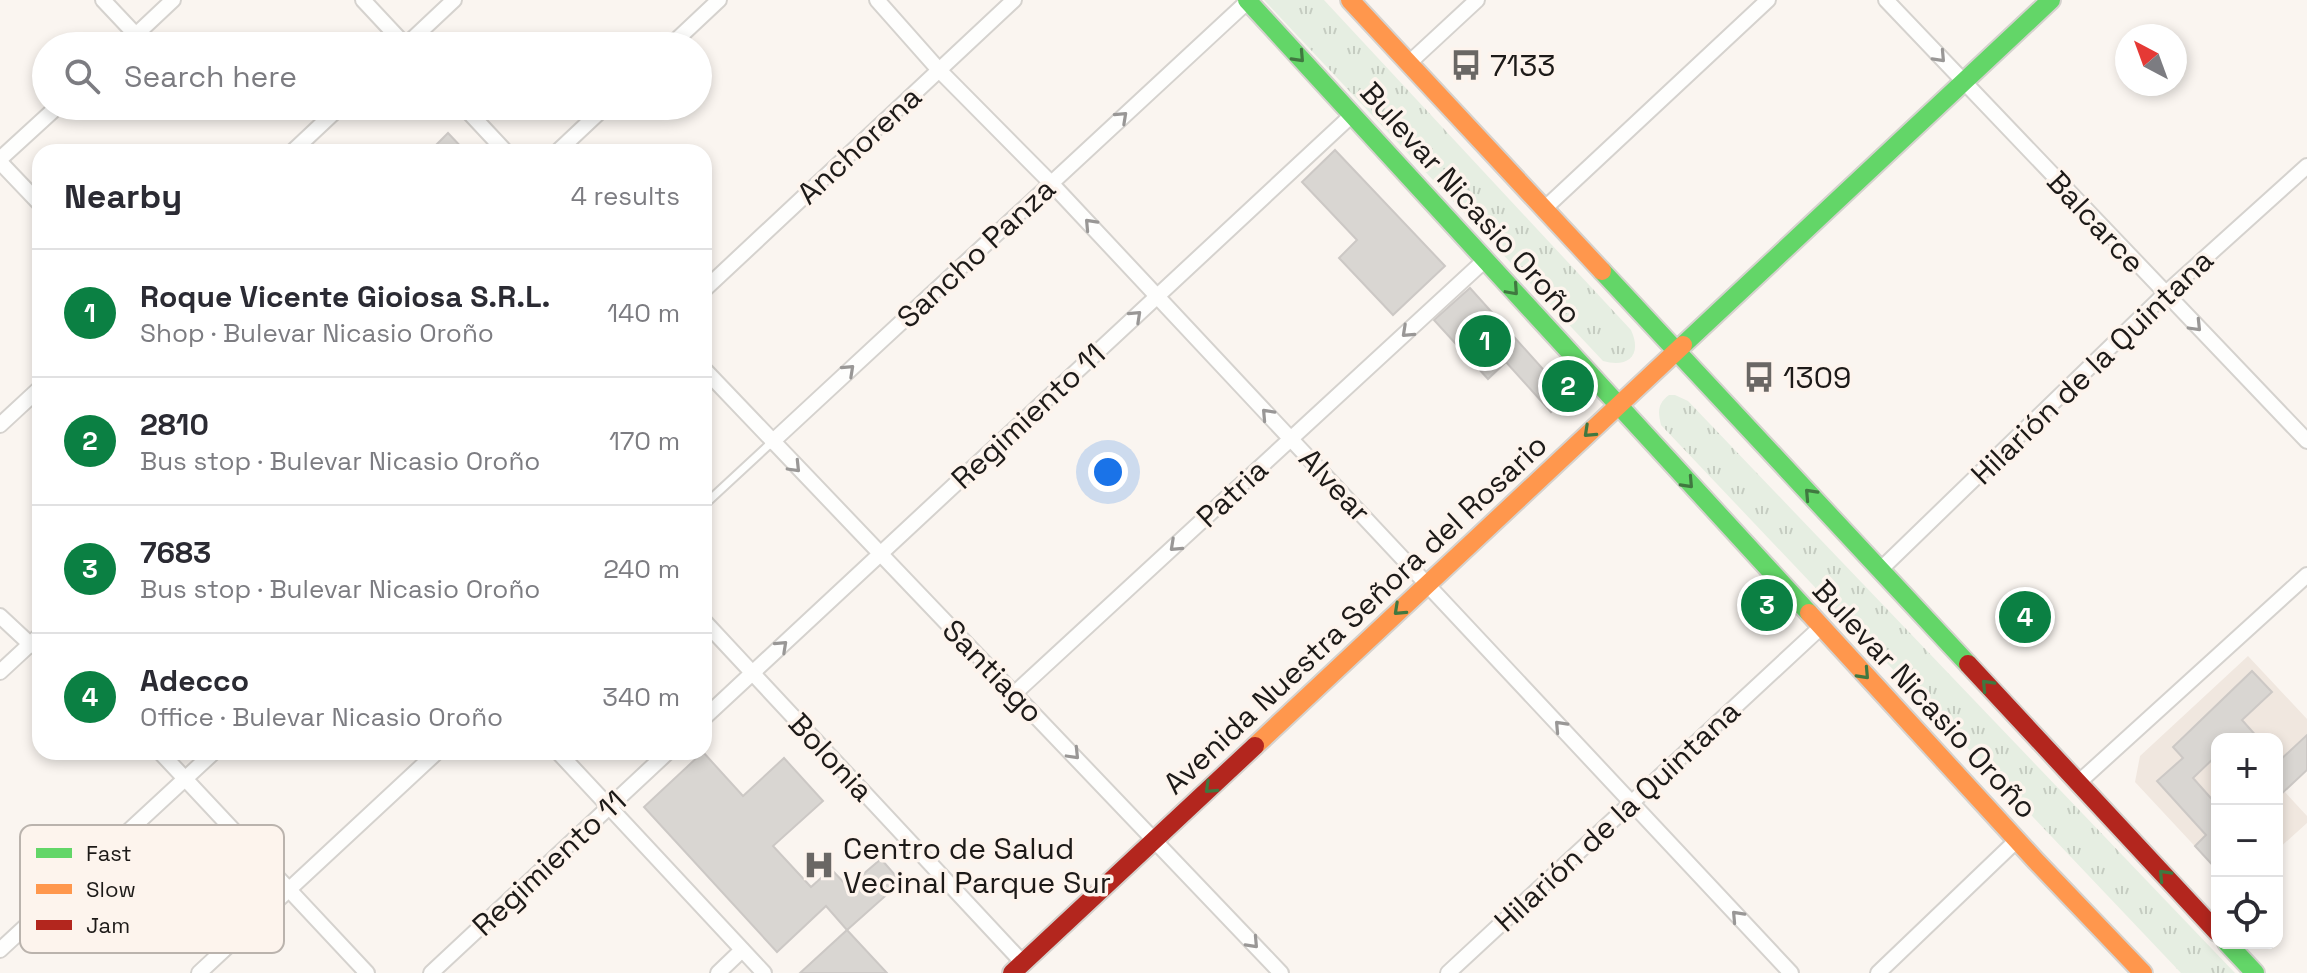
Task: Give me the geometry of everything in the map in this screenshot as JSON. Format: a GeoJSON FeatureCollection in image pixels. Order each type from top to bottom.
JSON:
{"type":"FeatureCollection","features":[{"type":"Feature","properties":{"kind":"main road","name":"Bulevar Nicasio Oroño"},"geometry":{"type":"LineString","coordinates":[[1247,0],[1617,406],[2143,973]]}},
{"type":"Feature","properties":{"kind":"main road","name":"Bulevar Nicasio Oroño"},"geometry":{"type":"LineString","coordinates":[[1350,0],[2211,926]]}},
{"type":"Feature","properties":{"kind":"main road","name":"Avenida Nuestra Señora del Rosario"},"geometry":{"type":"LineString","coordinates":[[1017,968],[2051,0]]}},
{"type":"Feature","properties":{"kind":"main road"},"geometry":{"type":"LineString","coordinates":[[2233,949],[2255,973]]}},
{"type":"Feature","properties":{"kind":"street"},"geometry":{"type":"LineString","coordinates":[[103,0],[133,32]]}},
{"type":"Feature","properties":{"kind":"street"},"geometry":{"type":"LineString","coordinates":[[139,32],[173,0]]}},
{"type":"Feature","properties":{"kind":"street"},"geometry":{"type":"LineString","coordinates":[[363,0],[393,32]]}},
{"type":"Feature","properties":{"kind":"street"},"geometry":{"type":"LineString","coordinates":[[421,32],[454,0]]}},
{"type":"Feature","properties":{"kind":"street"},"geometry":{"type":"LineString","coordinates":[[685,32],[719,0]]}},
{"type":"Feature","properties":{"kind":"street","name":"Alvear"},"geometry":{"type":"LineString","coordinates":[[877,0],[939,70],[1051,183],[1791,973]]}},
{"type":"Feature","properties":{"kind":"street","name":"Anchorena"},"geometry":{"type":"LineString","coordinates":[[712,283],[1014,0]]}},
{"type":"Feature","properties":{"kind":"street","name":"Sancho Panza"},"geometry":{"type":"LineString","coordinates":[[772,442],[1247,0]]}},
{"type":"Feature","properties":{"kind":"street"},"geometry":{"type":"LineString","coordinates":[[1409,63],[1477,0]]}},
{"type":"Feature","properties":{"kind":"street"},"geometry":{"type":"LineString","coordinates":[[1544,209],[1768,0]]}},
{"type":"Feature","properties":{"kind":"street","name":"Balcarce"},"geometry":{"type":"LineString","coordinates":[[1886,0],[2307,441]]}},
{"type":"Feature","properties":{"kind":"street","name":"Regimiento 11"},"geometry":{"type":"LineString","coordinates":[[712,710],[1352,115]]}},
{"type":"Feature","properties":{"kind":"street"},"geometry":{"type":"LineString","coordinates":[[32,195],[0,160],[43,120]]}},
{"type":"Feature","properties":{"kind":"street"},"geometry":{"type":"LineString","coordinates":[[301,144],[326,120]]}},
{"type":"Feature","properties":{"kind":"street"},"geometry":{"type":"LineString","coordinates":[[476,120],[499,144]]}},
{"type":"Feature","properties":{"kind":"street"},"geometry":{"type":"LineString","coordinates":[[566,144],[591,120]]}},
{"type":"Feature","properties":{"kind":"street","name":"Hilarión de la Quintana"},"geometry":{"type":"LineString","coordinates":[[1880,570],[2165,294],[2307,166]]}},
{"type":"Feature","properties":{"kind":"street","name":"Patria"},"geometry":{"type":"LineString","coordinates":[[1015,693],[1485,260]]}},
{"type":"Feature","properties":{"kind":"street","name":"Santiago"},"geometry":{"type":"LineString","coordinates":[[712,378],[1281,973]]}},
{"type":"Feature","properties":{"kind":"street"},"geometry":{"type":"LineString","coordinates":[[0,425],[32,395]]}},
{"type":"Feature","properties":{"kind":"street"},"geometry":{"type":"LineString","coordinates":[[2078,783],[2307,575]]}},
{"type":"Feature","properties":{"kind":"street"},"geometry":{"type":"LineString","coordinates":[[0,616],[32,638]]}},
{"type":"Feature","properties":{"kind":"street","name":"Hilarión de la Quintana"},"geometry":{"type":"LineString","coordinates":[[1448,973],[1821,627]]}},
{"type":"Feature","properties":{"kind":"street","name":"Bolonia"},"geometry":{"type":"LineString","coordinates":[[712,630],[1017,968]]}},
{"type":"Feature","properties":{"kind":"street"},"geometry":{"type":"LineString","coordinates":[[0,672],[32,646]]}},
{"type":"Feature","properties":{"kind":"street"},"geometry":{"type":"LineString","coordinates":[[168,760],[229,825]]}},
{"type":"Feature","properties":{"kind":"street"},"geometry":{"type":"LineString","coordinates":[[135,825],[205,760]]}},
{"type":"Feature","properties":{"kind":"street"},"geometry":{"type":"LineString","coordinates":[[284,895],[428,760]]}},
{"type":"Feature","properties":{"kind":"street"},"geometry":{"type":"LineString","coordinates":[[565,760],[764,973]]}},
{"type":"Feature","properties":{"kind":"street","name":"Regimiento 11"},"geometry":{"type":"LineString","coordinates":[[431,973],[659,760]]}},
{"type":"Feature","properties":{"kind":"street"},"geometry":{"type":"LineString","coordinates":[[1878,973],[2017,840]]}},
{"type":"Feature","properties":{"kind":"street"},"geometry":{"type":"LineString","coordinates":[[284,885],[367,973]]}},
{"type":"Feature","properties":{"kind":"street"},"geometry":{"type":"LineString","coordinates":[[0,950],[20,932]]}},
{"type":"Feature","properties":{"kind":"street"},"geometry":{"type":"LineString","coordinates":[[718,973],[742,950]]}},
{"type":"Feature","properties":{"kind":"street"},"geometry":{"type":"LineString","coordinates":[[199,973],[221,953]]}},
{"type":"Feature","properties":{"kind":"lane","name":"Sancho Panza"},"geometry":{"type":"LineString","coordinates":[[712,498],[772,442]]}},
{"type":"Feature","properties":{"kind":"shaded area"},"geometry":{"type":"Polygon","coordinates":[[[2248,656],[2307,719],[2307,770],[2284,791],[2307,816],[2307,823],[2283,845],[2283,733],[2211,733],[2211,864],[2135,782],[2140,756],[2248,656]]]}},
{"type":"Feature","properties":{"kind":"green space"},"geometry":{"type":"Polygon","coordinates":[[[1264,0],[1324,0],[1631,330],[1635,347],[1630,358],[1619,363],[1603,361],[1264,0]]]}},
{"type":"Feature","properties":{"kind":"green space"},"geometry":{"type":"Polygon","coordinates":[[[1669,395],[1688,401],[2235,973],[2181,973],[1661,425],[1659,408],[1669,395]]]}},
{"type":"Feature","properties":{"kind":"building"},"geometry":{"type":"Polygon","coordinates":[[[448,133],[458,144],[437,144],[448,133]]]}},
{"type":"Feature","properties":{"kind":"building"},"geometry":{"type":"Polygon","coordinates":[[[1335,150],[1445,266],[1393,315],[1339,258],[1357,240],[1302,182],[1335,150]]]}},
{"type":"Feature","properties":{"kind":"building"},"geometry":{"type":"Polygon","coordinates":[[[1470,288],[1568,397],[1551,412],[1506,362],[1488,379],[1434,320],[1470,288]]]}},
{"type":"Feature","properties":{"kind":"building"},"geometry":{"type":"Polygon","coordinates":[[[2252,671],[2272,692],[2242,720],[2254,733],[2211,733],[2211,761],[2193,778],[2211,798],[2211,863],[2195,846],[2206,835],[2157,781],[2183,758],[2173,747],[2252,671]]]}},
{"type":"Feature","properties":{"kind":"building"},"geometry":{"type":"Polygon","coordinates":[[[2307,735],[2307,770],[2283,792],[2283,757],[2307,735]]]}},
{"type":"Feature","properties":{"kind":"building"},"geometry":{"type":"Polygon","coordinates":[[[784,758],[823,801],[773,846],[811,887],[831,869],[848,887],[881,859],[901,882],[847,930],[826,906],[777,952],[644,807],[694,760],[710,760],[743,796],[784,758]]]}},
{"type":"Feature","properties":{"kind":"building"},"geometry":{"type":"Polygon","coordinates":[[[847,930],[887,973],[800,973],[847,930]]]}},
{"type":"Feature","properties":{"kind":"traffic: fast"},"geometry":{"type":"LineString","coordinates":[[1247,0],[1809,613]]}},
{"type":"Feature","properties":{"kind":"traffic: fast"},"geometry":{"type":"LineString","coordinates":[[1683,345],[2051,0]]}},
{"type":"Feature","properties":{"kind":"traffic: fast"},"geometry":{"type":"LineString","coordinates":[[1602,271],[1968,664]]}},
{"type":"Feature","properties":{"kind":"traffic: fast"},"geometry":{"type":"LineString","coordinates":[[2233,949],[2255,973]]}},
{"type":"Feature","properties":{"kind":"traffic: slow"},"geometry":{"type":"LineString","coordinates":[[1350,0],[1602,271]]}},
{"type":"Feature","properties":{"kind":"traffic: slow"},"geometry":{"type":"LineString","coordinates":[[1255,746],[1683,345]]}},
{"type":"Feature","properties":{"kind":"traffic: slow"},"geometry":{"type":"LineString","coordinates":[[1809,613],[2143,973]]}},
{"type":"Feature","properties":{"kind":"traffic: jam"},"geometry":{"type":"LineString","coordinates":[[1968,664],[2211,926]]}},
{"type":"Feature","properties":{"kind":"traffic: jam"},"geometry":{"type":"LineString","coordinates":[[1012,973],[1255,746]]}},
{"type":"Feature","properties":{"kind":"place","name":"7133"},"geometry":{"type":"Point","coordinates":[1466,65]}},
{"type":"Feature","properties":{"kind":"place","name":"Roque Vicente Gioiosa S.R.L."},"geometry":{"type":"Point","coordinates":[1485,341]}},
{"type":"Feature","properties":{"kind":"place","name":"1309"},"geometry":{"type":"Point","coordinates":[1759,377]}},
{"type":"Feature","properties":{"kind":"place","name":"2810"},"geometry":{"type":"Point","coordinates":[1568,386]}},
{"type":"Feature","properties":{"kind":"place","name":"7683"},"geometry":{"type":"Point","coordinates":[1767,605]}},
{"type":"Feature","properties":{"kind":"place","name":"Adecco"},"geometry":{"type":"Point","coordinates":[2025,617]}},
{"type":"Feature","properties":{"kind":"place","name":"Centro de Salud Vecinal Parque Sur"},"geometry":{"type":"Point","coordinates":[819,865]}}]}
